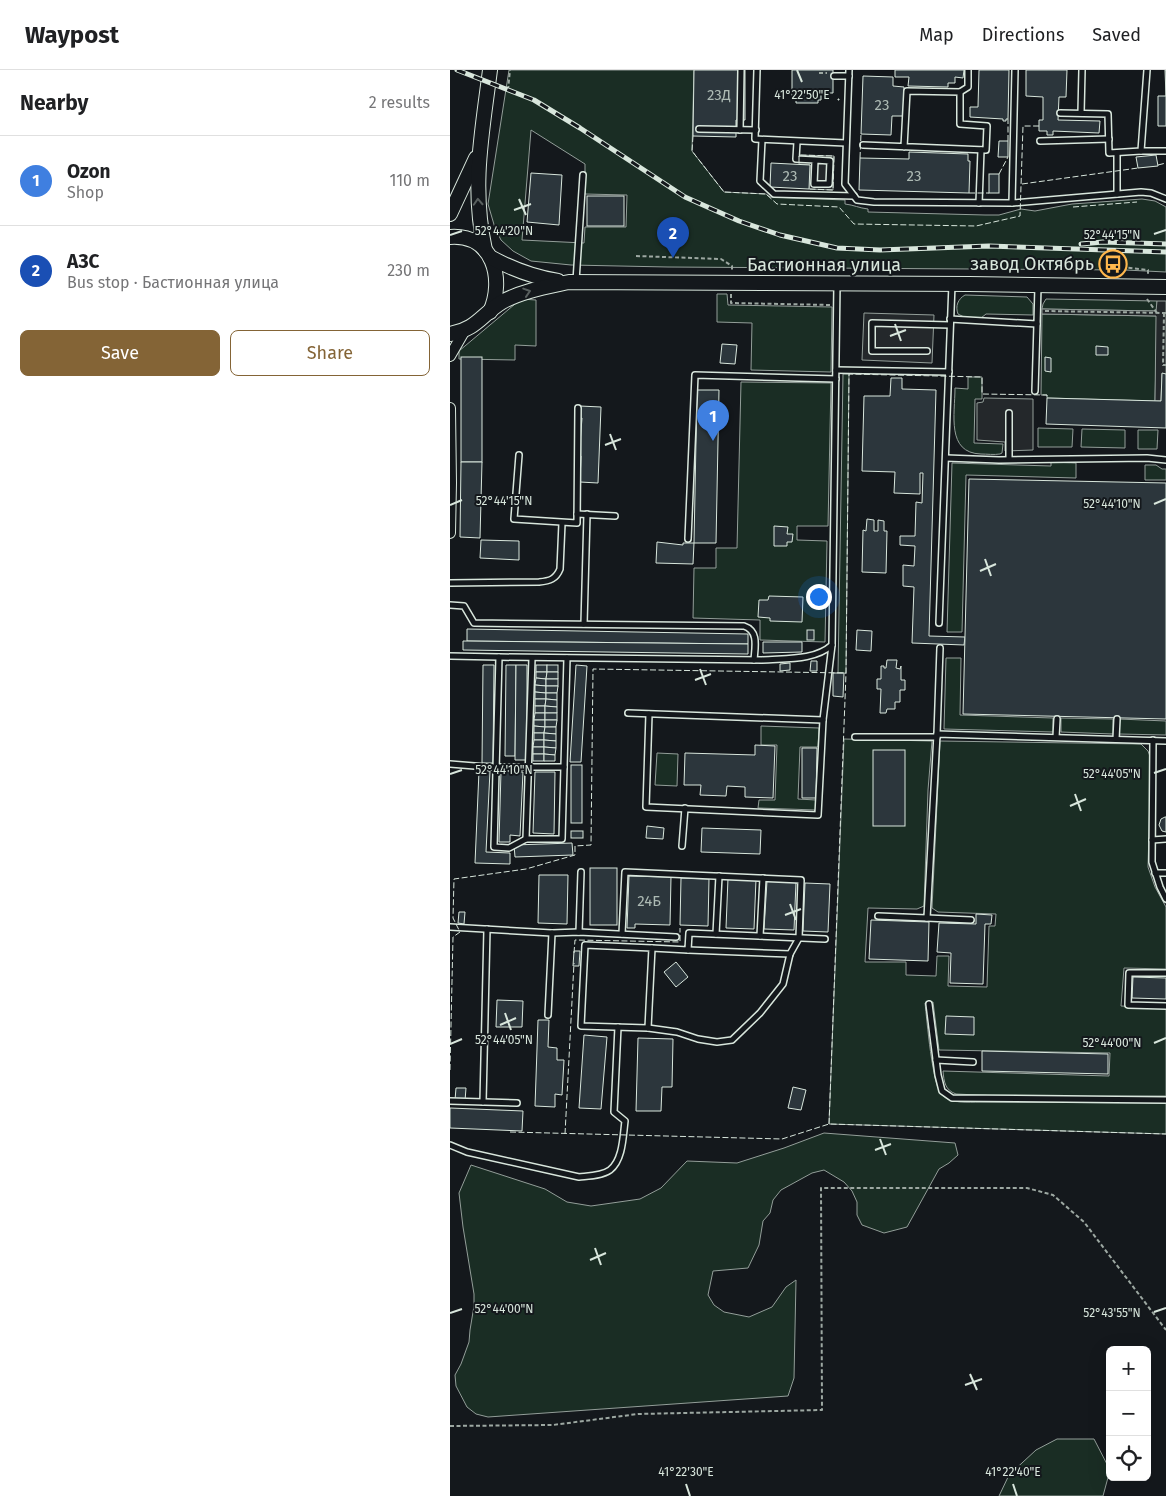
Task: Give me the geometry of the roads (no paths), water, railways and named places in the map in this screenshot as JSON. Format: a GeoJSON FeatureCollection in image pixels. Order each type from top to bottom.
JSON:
{"type":"FeatureCollection","features":[{"type":"Feature","properties":{"kind":"main road"},"geometry":{"type":"LineString","coordinates":[[490,70],[478,153],[477,200],[480,228],[487,254],[496,272],[495,301],[490,313]]}},
{"type":"Feature","properties":{"kind":"main road"},"geometry":{"type":"LineString","coordinates":[[450,214],[478,153]]}},
{"type":"Feature","properties":{"kind":"main road"},"geometry":{"type":"LineString","coordinates":[[450,238],[467,238],[476,243],[487,254],[513,269],[538,278],[572,282]]}},
{"type":"Feature","properties":{"kind":"main road","name":"Бастионная улица"},"geometry":{"type":"LineString","coordinates":[[450,334],[465,330],[479,322],[501,303],[518,295],[540,288],[572,282],[1166,287]]}},
{"type":"Feature","properties":{"kind":"street"},"geometry":{"type":"LineString","coordinates":[[450,356],[465,330]]}},
{"type":"Feature","properties":{"kind":"street"},"geometry":{"type":"LineString","coordinates":[[450,408],[450,533]]}},
{"type":"Feature","properties":{"kind":"lane"},"geometry":{"type":"LineString","coordinates":[[740,130],[741,70]]}},
{"type":"Feature","properties":{"kind":"lane"},"geometry":{"type":"LineString","coordinates":[[757,70],[755,139],[846,143]]}},
{"type":"Feature","properties":{"kind":"lane"},"geometry":{"type":"LineString","coordinates":[[904,146],[908,92],[960,92],[968,87],[968,70]]}},
{"type":"Feature","properties":{"kind":"lane"},"geometry":{"type":"LineString","coordinates":[[1012,203],[1015,70]]}},
{"type":"Feature","properties":{"kind":"lane"},"geometry":{"type":"LineString","coordinates":[[1081,114],[1082,70]]}},
{"type":"Feature","properties":{"kind":"lane"},"geometry":{"type":"LineString","coordinates":[[1141,151],[1147,70]]}},
{"type":"Feature","properties":{"kind":"lane"},"geometry":{"type":"LineString","coordinates":[[832,75],[849,73],[845,184],[857,200],[874,202],[1012,203],[1141,192],[1166,199]]}},
{"type":"Feature","properties":{"kind":"lane"},"geometry":{"type":"LineString","coordinates":[[863,145],[986,150],[987,126],[960,124],[960,92]]}},
{"type":"Feature","properties":{"kind":"lane"},"geometry":{"type":"LineString","coordinates":[[1060,113],[1108,114],[1109,153],[1166,151]]}},
{"type":"Feature","properties":{"kind":"lane"},"geometry":{"type":"LineString","coordinates":[[699,129],[756,130]]}},
{"type":"Feature","properties":{"kind":"lane"},"geometry":{"type":"LineString","coordinates":[[1040,141],[1109,139]]}},
{"type":"Feature","properties":{"kind":"lane"},"geometry":{"type":"LineString","coordinates":[[762,140],[760,180],[774,194],[854,196]]}},
{"type":"Feature","properties":{"kind":"lane"},"geometry":{"type":"LineString","coordinates":[[797,142],[796,160],[815,160],[830,161],[830,184],[814,184],[815,160]]}},
{"type":"Feature","properties":{"kind":"lane"},"geometry":{"type":"LineString","coordinates":[[979,203],[981,150]]}},
{"type":"Feature","properties":{"kind":"lane"},"geometry":{"type":"LineString","coordinates":[[1117,153],[1117,194]]}},
{"type":"Feature","properties":{"kind":"lane"},"geometry":{"type":"LineString","coordinates":[[572,282],[582,175]]}},
{"type":"Feature","properties":{"kind":"lane"},"geometry":{"type":"LineString","coordinates":[[649,714],[646,807],[818,815],[823,720],[832,645],[837,283]]}},
{"type":"Feature","properties":{"kind":"lane"},"geometry":{"type":"LineString","coordinates":[[939,623],[952,284]]}},
{"type":"Feature","properties":{"kind":"lane"},"geometry":{"type":"LineString","coordinates":[[1035,391],[1038,285]]}},
{"type":"Feature","properties":{"kind":"lane"},"geometry":{"type":"LineString","coordinates":[[928,351],[872,351],[872,323],[1037,324]]}},
{"type":"Feature","properties":{"kind":"lane"},"geometry":{"type":"LineString","coordinates":[[836,370],[949,372]]}},
{"type":"Feature","properties":{"kind":"lane"},"geometry":{"type":"LineString","coordinates":[[688,539],[695,375],[836,379]]}},
{"type":"Feature","properties":{"kind":"lane"},"geometry":{"type":"LineString","coordinates":[[519,455],[514,519],[577,523],[578,408]]}},
{"type":"Feature","properties":{"kind":"lane"},"geometry":{"type":"LineString","coordinates":[[1009,412],[1009,459]]}},
{"type":"Feature","properties":{"kind":"lane"},"geometry":{"type":"LineString","coordinates":[[946,458],[1146,458],[1166,460]]}},
{"type":"Feature","properties":{"kind":"lane"},"geometry":{"type":"LineString","coordinates":[[577,514],[615,516]]}},
{"type":"Feature","properties":{"kind":"lane"},"geometry":{"type":"LineString","coordinates":[[584,624],[587,514]]}},
{"type":"Feature","properties":{"kind":"lane"},"geometry":{"type":"LineString","coordinates":[[450,583],[539,582],[553,579],[560,569],[562,523]]}},
{"type":"Feature","properties":{"kind":"lane"},"geometry":{"type":"LineString","coordinates":[[450,605],[464,606],[474,623],[744,626],[751,630],[755,637],[754,660]]}},
{"type":"Feature","properties":{"kind":"lane"},"geometry":{"type":"LineString","coordinates":[[450,656],[754,660],[804,657],[825,651],[832,645]]}},
{"type":"Feature","properties":{"kind":"lane"},"geometry":{"type":"LineString","coordinates":[[927,918],[940,648]]}},
{"type":"Feature","properties":{"kind":"lane"},"geometry":{"type":"LineString","coordinates":[[499,658],[494,847],[509,848],[526,839],[562,838],[567,658]]}},
{"type":"Feature","properties":{"kind":"lane"},"geometry":{"type":"LineString","coordinates":[[526,839],[532,658]]}},
{"type":"Feature","properties":{"kind":"lane"},"geometry":{"type":"LineString","coordinates":[[628,713],[823,720]]}},
{"type":"Feature","properties":{"kind":"lane"},"geometry":{"type":"LineString","coordinates":[[1056,737],[1057,719]]}},
{"type":"Feature","properties":{"kind":"lane"},"geometry":{"type":"LineString","coordinates":[[1116,719],[1116,739]]}},
{"type":"Feature","properties":{"kind":"lane"},"geometry":{"type":"LineString","coordinates":[[855,737],[937,735],[1166,741]]}},
{"type":"Feature","properties":{"kind":"lane"},"geometry":{"type":"LineString","coordinates":[[1153,740],[1152,862],[1166,899]]}},
{"type":"Feature","properties":{"kind":"lane"},"geometry":{"type":"LineString","coordinates":[[450,764],[497,767],[564,767]]}},
{"type":"Feature","properties":{"kind":"lane"},"geometry":{"type":"LineString","coordinates":[[682,846],[685,808]]}},
{"type":"Feature","properties":{"kind":"lane"},"geometry":{"type":"LineString","coordinates":[[1152,840],[1166,839]]}},
{"type":"Feature","properties":{"kind":"lane"},"geometry":{"type":"LineString","coordinates":[[579,932],[581,872]]}},
{"type":"Feature","properties":{"kind":"lane"},"geometry":{"type":"LineString","coordinates":[[622,934],[625,872],[802,880],[799,938],[790,954],[783,984],[760,1013],[732,1040],[717,1042],[698,1039],[677,1032],[648,1028],[581,1026],[585,946],[790,954]]}},
{"type":"Feature","properties":{"kind":"lane"},"geometry":{"type":"LineString","coordinates":[[1155,873],[1166,873]]}},
{"type":"Feature","properties":{"kind":"lane"},"geometry":{"type":"LineString","coordinates":[[716,934],[718,876]]}},
{"type":"Feature","properties":{"kind":"lane"},"geometry":{"type":"LineString","coordinates":[[760,936],[763,878]]}},
{"type":"Feature","properties":{"kind":"lane"},"geometry":{"type":"LineString","coordinates":[[878,916],[972,920]]}},
{"type":"Feature","properties":{"kind":"lane"},"geometry":{"type":"LineString","coordinates":[[450,927],[676,937]]}},
{"type":"Feature","properties":{"kind":"lane"},"geometry":{"type":"LineString","coordinates":[[483,1102],[487,929]]}},
{"type":"Feature","properties":{"kind":"lane"},"geometry":{"type":"LineString","coordinates":[[548,1015],[552,933]]}},
{"type":"Feature","properties":{"kind":"lane"},"geometry":{"type":"LineString","coordinates":[[688,950],[689,933],[825,939]]}},
{"type":"Feature","properties":{"kind":"lane"},"geometry":{"type":"LineString","coordinates":[[648,1028],[652,948]]}},
{"type":"Feature","properties":{"kind":"lane"},"geometry":{"type":"LineString","coordinates":[[1166,973],[1129,973],[1128,1005],[1166,1006]]}},
{"type":"Feature","properties":{"kind":"lane"},"geometry":{"type":"LineString","coordinates":[[929,1004],[942,1091],[952,1098],[1166,1100]]}},
{"type":"Feature","properties":{"kind":"lane"},"geometry":{"type":"LineString","coordinates":[[450,1145],[467,1152],[579,1177],[596,1176],[610,1170],[621,1153],[625,1121],[614,1112],[618,1027]]}},
{"type":"Feature","properties":{"kind":"lane"},"geometry":{"type":"LineString","coordinates":[[936,1060],[973,1062]]}},
{"type":"Feature","properties":{"kind":"lane"},"geometry":{"type":"LineString","coordinates":[[450,1101],[516,1103]]}},
{"type":"Feature","properties":{"kind":"railway"},"geometry":{"type":"LineString","coordinates":[[457,70],[534,100],[685,197],[739,221],[780,235],[837,248],[880,250],[989,246],[1166,252]]}},
{"type":"Feature","properties":{"kind":"railway"},"geometry":{"type":"LineString","coordinates":[[1081,244],[1103,242],[1166,244]]}},
{"type":"Feature","properties":{"kind":"place","name":"АЗС"},"geometry":{"type":"Point","coordinates":[673,258]}},
{"type":"Feature","properties":{"kind":"place","name":"завод Октябрь"},"geometry":{"type":"Point","coordinates":[1113,264]}},
{"type":"Feature","properties":{"kind":"place","name":"Ozon"},"geometry":{"type":"Point","coordinates":[713,441]}}]}
